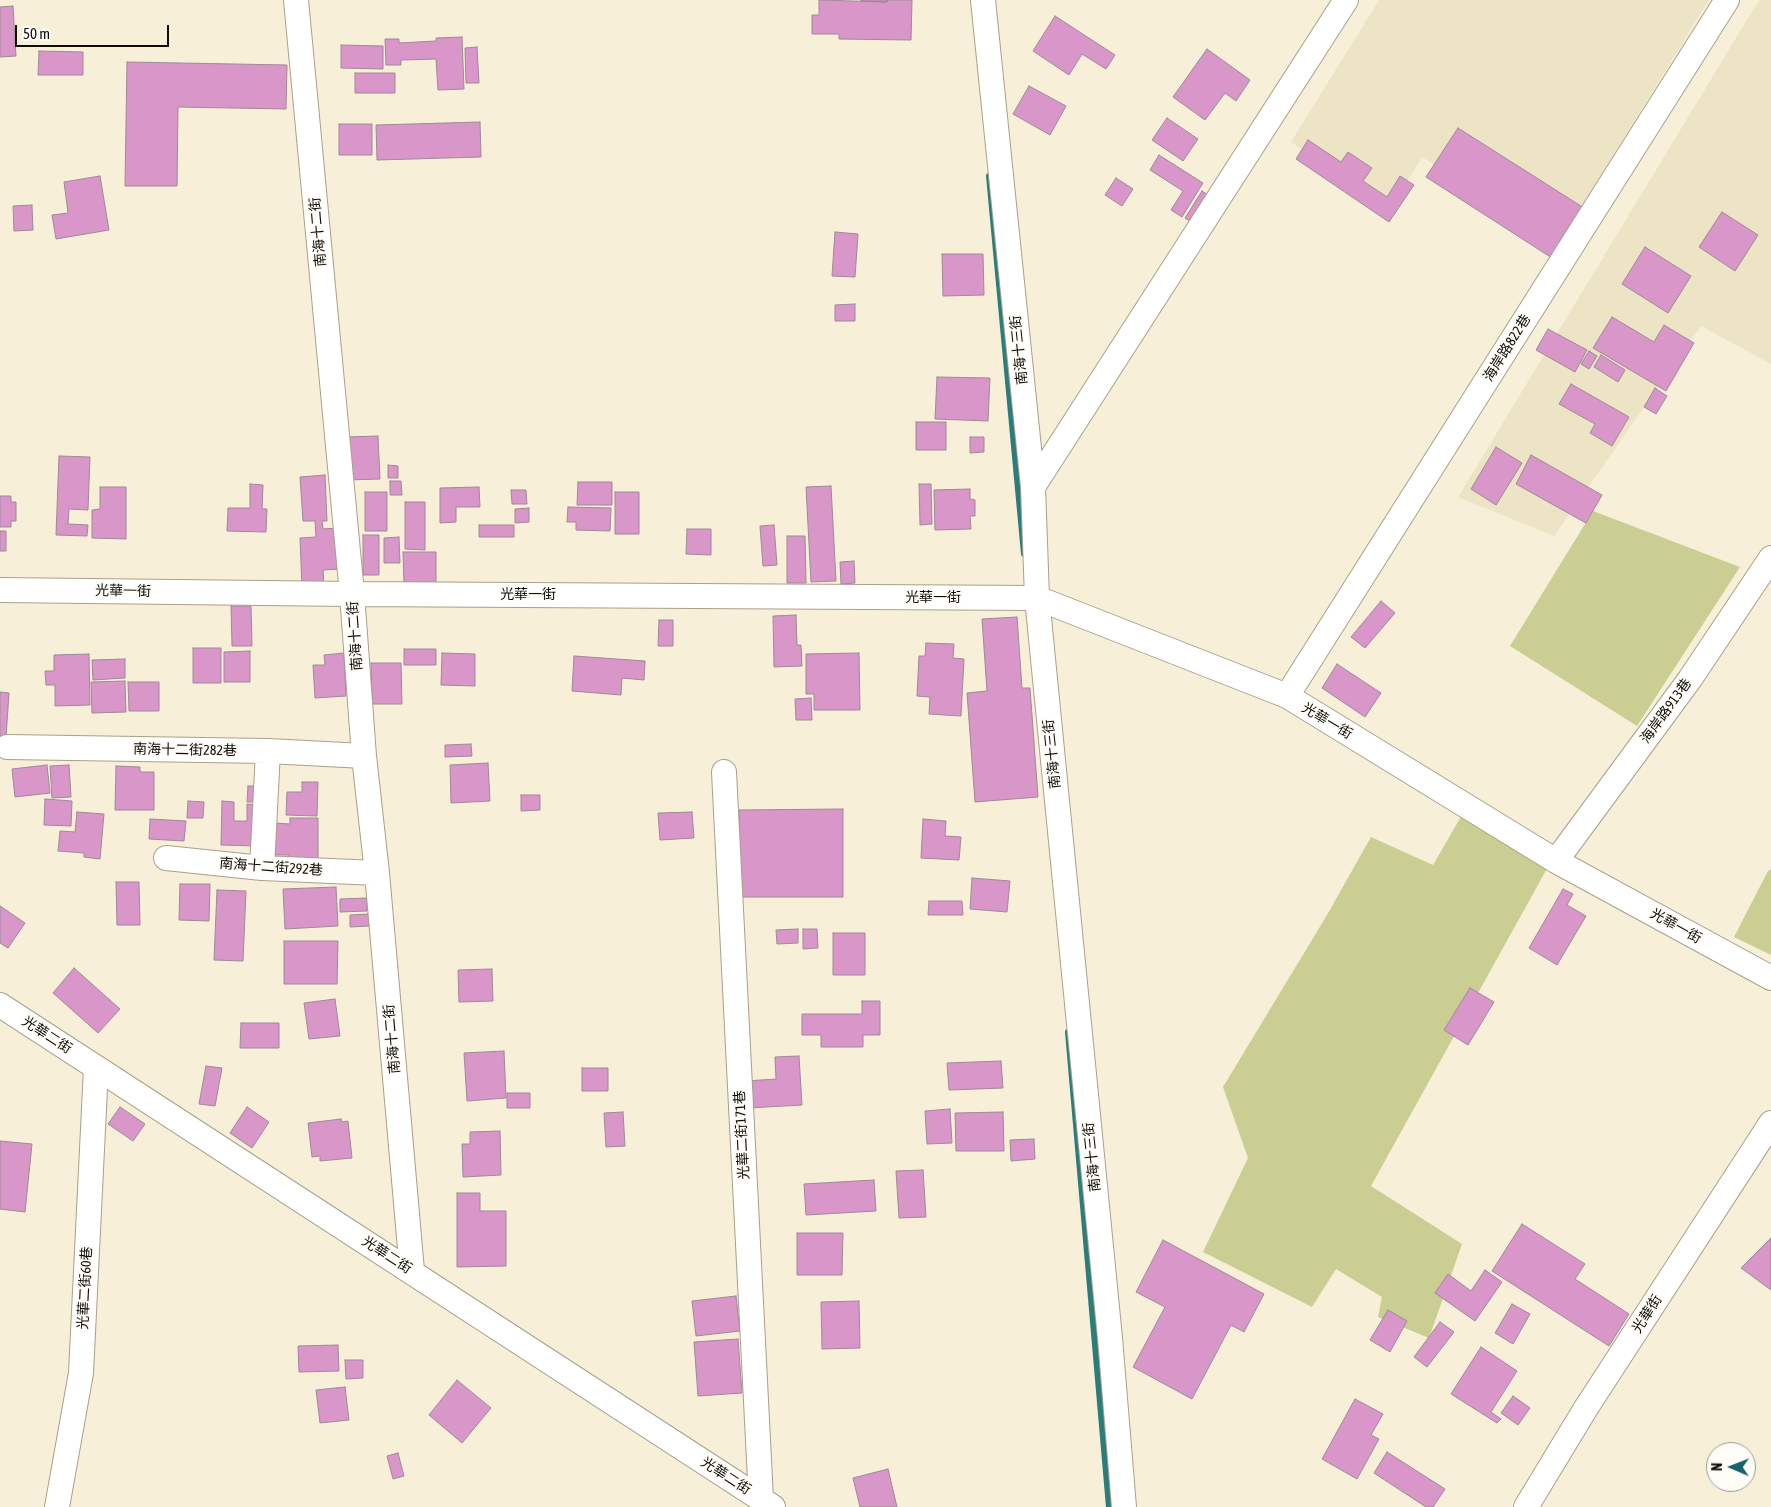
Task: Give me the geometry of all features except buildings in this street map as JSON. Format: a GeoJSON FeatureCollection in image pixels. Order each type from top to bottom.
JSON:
{"type":"FeatureCollection","features":[{"type":"Feature","properties":{"kind":"street","name":"南海十二街"},"geometry":{"type":"LineString","coordinates":[[296,0],[352,594],[364,756],[377,873],[412,1271]]}},
{"type":"Feature","properties":{"kind":"street","name":"南海十三街"},"geometry":{"type":"LineString","coordinates":[[982,0],[1033,487],[1037,598],[1110,1338],[1124,1507]]}},
{"type":"Feature","properties":{"kind":"street"},"geometry":{"type":"LineString","coordinates":[[1033,487],[1346,0]]}},
{"type":"Feature","properties":{"kind":"street","name":"海岸路822巷"},"geometry":{"type":"LineString","coordinates":[[1287,696],[1727,0]]}},
{"type":"Feature","properties":{"kind":"street","name":"海岸路913巷"},"geometry":{"type":"LineString","coordinates":[[1556,860],[1690,678],[1771,558]]}},
{"type":"Feature","properties":{"kind":"street","name":"光華一街"},"geometry":{"type":"LineString","coordinates":[[0,590],[1037,598],[1287,696],[1556,860],[1771,978]]}},
{"type":"Feature","properties":{"kind":"street","name":"南海十二街282巷"},"geometry":{"type":"LineString","coordinates":[[7,747],[268,751],[364,756]]}},
{"type":"Feature","properties":{"kind":"street"},"geometry":{"type":"LineString","coordinates":[[262,868],[268,751]]}},
{"type":"Feature","properties":{"kind":"street","name":"光華二街171巷"},"geometry":{"type":"LineString","coordinates":[[724,772],[767,1503]]}},
{"type":"Feature","properties":{"kind":"street","name":"南海十二街292巷"},"geometry":{"type":"LineString","coordinates":[[166,858],[262,868],[377,873]]}},
{"type":"Feature","properties":{"kind":"street","name":"光華二街"},"geometry":{"type":"LineString","coordinates":[[0,1005],[767,1503]]}},
{"type":"Feature","properties":{"kind":"street","name":"光華二街60巷"},"geometry":{"type":"LineString","coordinates":[[57,1507],[81,1374],[96,1068]]}},
{"type":"Feature","properties":{"kind":"street","name":"光華街"},"geometry":{"type":"LineString","coordinates":[[1526,1507],[1586,1408],[1771,1123]]}},
{"type":"Feature","properties":{"kind":"shaded area"},"geometry":{"type":"Polygon","coordinates":[[[1379,0],[1709,0],[1558,244],[1422,157],[1393,205],[1291,142],[1379,0]]]}},
{"type":"Feature","properties":{"kind":"shaded area"},"geometry":{"type":"Polygon","coordinates":[[[1759,0],[1771,0],[1771,364],[1701,326],[1554,536],[1458,497],[1759,0]]]}},
{"type":"Feature","properties":{"kind":"green space"},"geometry":{"type":"Polygon","coordinates":[[[1593,511],[1740,567],[1637,726],[1510,646],[1593,511]]]}},
{"type":"Feature","properties":{"kind":"green space"},"geometry":{"type":"Polygon","coordinates":[[[1462,815],[1549,865],[1371,1186],[1462,1244],[1429,1338],[1378,1317],[1382,1297],[1336,1269],[1312,1307],[1203,1252],[1248,1158],[1223,1087],[1327,915],[1371,837],[1433,865],[1462,815]]]}},
{"type":"Feature","properties":{"kind":"green space"},"geometry":{"type":"Polygon","coordinates":[[[1771,869],[1771,955],[1734,937],[1768,871],[1771,869]]]}},
{"type":"Feature","properties":{"kind":"waterway"},"geometry":{"type":"LineString","coordinates":[[989,176],[1024,554]]}},
{"type":"Feature","properties":{"kind":"waterway"},"geometry":{"type":"LineString","coordinates":[[1068,1032],[1109,1507]]}}]}
